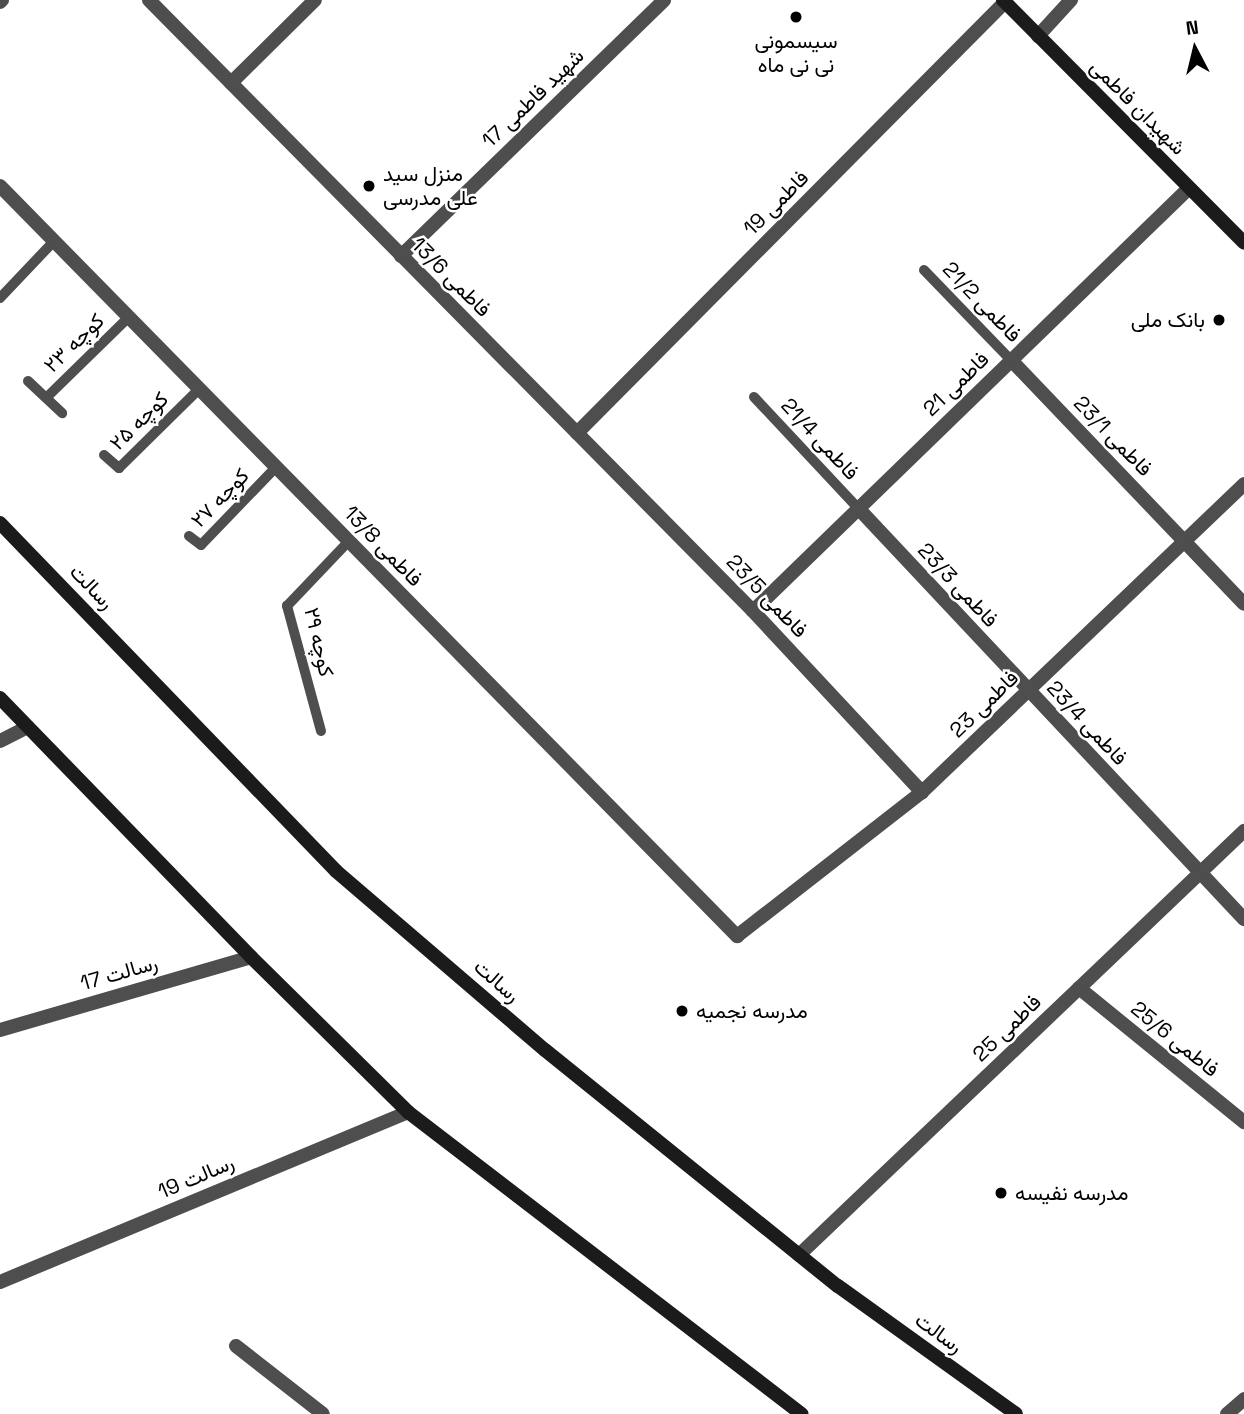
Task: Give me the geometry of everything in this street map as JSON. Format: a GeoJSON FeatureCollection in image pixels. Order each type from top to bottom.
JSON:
{"type":"FeatureCollection","features":[{"type":"Feature","properties":{"kind":"street","name":"فاطمی 13/6"},"geometry":{"type":"LineString","coordinates":[[149,0],[577,433]]}},
{"type":"Feature","properties":{"kind":"street"},"geometry":{"type":"LineString","coordinates":[[231,83],[315,0]]}},
{"type":"Feature","properties":{"kind":"street","name":"شهید فاطمی 17"},"geometry":{"type":"LineString","coordinates":[[401,256],[664,0]]}},
{"type":"Feature","properties":{"kind":"street"},"geometry":{"type":"LineString","coordinates":[[1038,36],[1071,0]]}},
{"type":"Feature","properties":{"kind":"street","name":"شهیدان فاطمی"},"geometry":{"type":"LineString","coordinates":[[1004,1],[1244,243]]}},
{"type":"Feature","properties":{"kind":"street","name":"فاطمی 19"},"geometry":{"type":"LineString","coordinates":[[577,433],[1004,1]]}},
{"type":"Feature","properties":{"kind":"street","name":"فاطمی 13/8"},"geometry":{"type":"LineString","coordinates":[[0,186],[737,936]]}},
{"type":"Feature","properties":{"kind":"street","name":"فاطمی 21"},"geometry":{"type":"LineString","coordinates":[[753,611],[1189,188]]}},
{"type":"Feature","properties":{"kind":"street","name":"فاطمی 23/1"},"geometry":{"type":"LineString","coordinates":[[1011,360],[1244,604]]}},
{"type":"Feature","properties":{"kind":"street","name":"فاطمی 23/5"},"geometry":{"type":"LineString","coordinates":[[577,433],[753,611],[922,792]]}},
{"type":"Feature","properties":{"kind":"street","name":"فاطمی 23"},"geometry":{"type":"LineString","coordinates":[[737,936],[922,792],[1244,484]]}},
{"type":"Feature","properties":{"kind":"street","name":"فاطمی 23/3"},"geometry":{"type":"LineString","coordinates":[[858,509],[1027,691]]}},
{"type":"Feature","properties":{"kind":"street","name":"رسالت"},"geometry":{"type":"LineString","coordinates":[[0,523],[336,871],[545,1050],[799,1255],[1016,1414]]}},
{"type":"Feature","properties":{"kind":"street","name":"فاطمی 23/4"},"geometry":{"type":"LineString","coordinates":[[1027,691],[1244,919]]}},
{"type":"Feature","properties":{"kind":"street"},"geometry":{"type":"LineString","coordinates":[[0,698],[251,957],[408,1112],[802,1414]]}},
{"type":"Feature","properties":{"kind":"street"},"geometry":{"type":"LineString","coordinates":[[0,741],[28,727]]}},
{"type":"Feature","properties":{"kind":"street","name":"فاطمی 25"},"geometry":{"type":"LineString","coordinates":[[799,1255],[1244,831]]}},
{"type":"Feature","properties":{"kind":"street","name":"رسالت 17"},"geometry":{"type":"LineString","coordinates":[[0,1030],[251,957]]}},
{"type":"Feature","properties":{"kind":"street","name":"فاطمی 25/6"},"geometry":{"type":"LineString","coordinates":[[1079,988],[1244,1122]]}},
{"type":"Feature","properties":{"kind":"street","name":"رسالت 19"},"geometry":{"type":"LineString","coordinates":[[0,1282],[408,1112]]}},
{"type":"Feature","properties":{"kind":"street"},"geometry":{"type":"LineString","coordinates":[[236,1346],[323,1414]]}},
{"type":"Feature","properties":{"kind":"street"},"geometry":{"type":"LineString","coordinates":[[1227,1414],[1244,1399]]}},
{"type":"Feature","properties":{"kind":"lane"},"geometry":{"type":"LineString","coordinates":[[0,298],[54,241]]}},
{"type":"Feature","properties":{"kind":"lane","name":"فاطمی 21/2"},"geometry":{"type":"LineString","coordinates":[[925,270],[1011,360]]}},
{"type":"Feature","properties":{"kind":"lane","name":"کوچه ۲۳"},"geometry":{"type":"LineString","coordinates":[[47,397],[129,317]]}},
{"type":"Feature","properties":{"kind":"lane","name":"کوچه ۲۳"},"geometry":{"type":"LineString","coordinates":[[28,381],[62,413]]}},
{"type":"Feature","properties":{"kind":"lane","name":"کوچه ۲۵"},"geometry":{"type":"LineString","coordinates":[[104,455],[119,468],[199,388]]}},
{"type":"Feature","properties":{"kind":"lane","name":"فاطمی 21/4"},"geometry":{"type":"LineString","coordinates":[[754,397],[858,509]]}},
{"type":"Feature","properties":{"kind":"lane","name":"کوچه ۲۷"},"geometry":{"type":"LineString","coordinates":[[189,536],[201,545],[276,467]]}},
{"type":"Feature","properties":{"kind":"lane","name":"کوچه ۲۹"},"geometry":{"type":"LineString","coordinates":[[321,731],[287,606],[349,541]]}},
{"type":"Feature","properties":{"kind":"place","name":"سیسمونی نی نی ماه"},"geometry":{"type":"Point","coordinates":[796,17]}},
{"type":"Feature","properties":{"kind":"place","name":"منزل سید علی مدرسی"},"geometry":{"type":"Point","coordinates":[369,186]}},
{"type":"Feature","properties":{"kind":"place","name":"بانک ملی"},"geometry":{"type":"Point","coordinates":[1219,320]}},
{"type":"Feature","properties":{"kind":"place","name":"مدرسه نجمیه"},"geometry":{"type":"Point","coordinates":[682,1011]}},
{"type":"Feature","properties":{"kind":"place","name":"مدرسه نفیسه"},"geometry":{"type":"Point","coordinates":[1001,1193]}}]}
